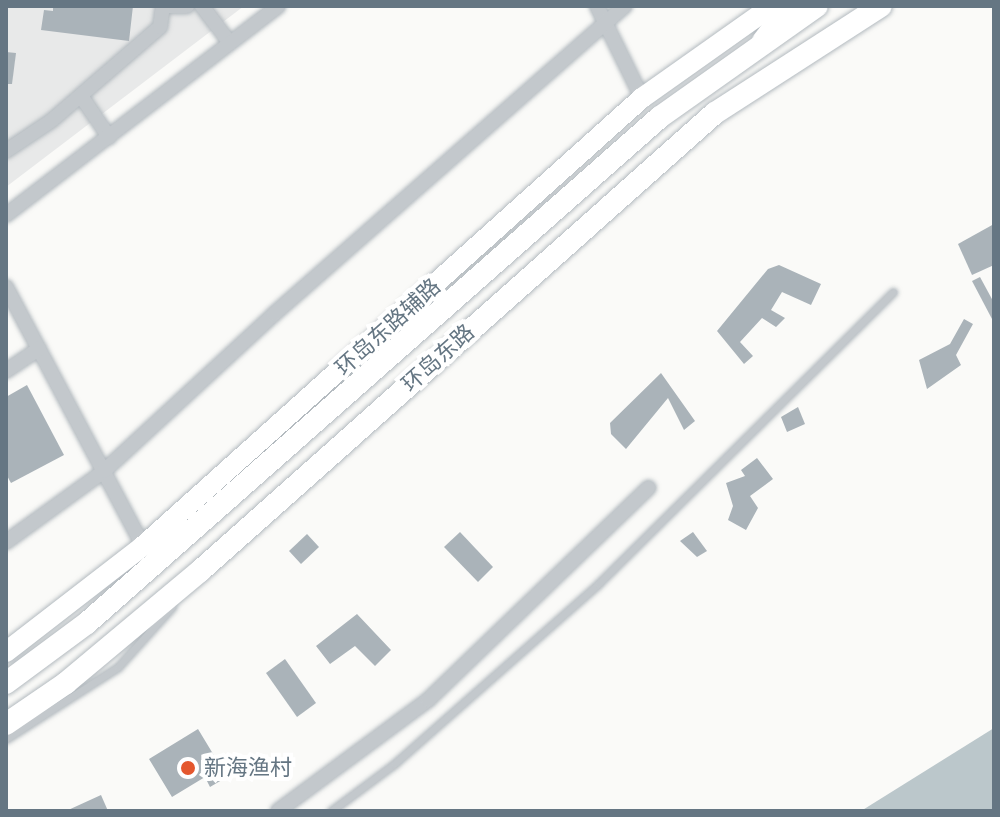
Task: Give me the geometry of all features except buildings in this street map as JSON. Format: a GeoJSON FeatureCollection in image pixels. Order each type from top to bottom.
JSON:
{"type":"FeatureCollection","features":[{"type":"Feature","properties":{"kind":"main road","name":"环岛东路"},"geometry":{"type":"LineString","coordinates":[[6,683],[87,623],[660,117],[761,41],[817,6]]}},
{"type":"Feature","properties":{"kind":"main road","name":"环岛东路"},"geometry":{"type":"LineString","coordinates":[[6,724],[66,683],[200,571],[715,113],[873,10]]}},
{"type":"Feature","properties":{"kind":"street"},"geometry":{"type":"LineString","coordinates":[[6,151],[81,96],[160,27],[165,6],[187,6]]}},
{"type":"Feature","properties":{"kind":"street"},"geometry":{"type":"LineString","coordinates":[[202,6],[230,43]]}},
{"type":"Feature","properties":{"kind":"street"},"geometry":{"type":"LineString","coordinates":[[6,215],[278,6]]}},
{"type":"Feature","properties":{"kind":"street"},"geometry":{"type":"LineString","coordinates":[[597,6],[642,98]]}},
{"type":"Feature","properties":{"kind":"street"},"geometry":{"type":"LineString","coordinates":[[6,542],[104,471],[274,314],[625,6]]}},
{"type":"Feature","properties":{"kind":"street","name":"环岛东路辅路"},"geometry":{"type":"LineString","coordinates":[[6,652],[143,546],[642,98],[772,6]]}},
{"type":"Feature","properties":{"kind":"street"},"geometry":{"type":"LineString","coordinates":[[761,41],[789,6]]}},
{"type":"Feature","properties":{"kind":"street"},"geometry":{"type":"LineString","coordinates":[[81,96],[109,137]]}},
{"type":"Feature","properties":{"kind":"street"},"geometry":{"type":"LineString","coordinates":[[588,147],[660,117]]}},
{"type":"Feature","properties":{"kind":"street"},"geometry":{"type":"LineString","coordinates":[[6,287],[143,546]]}},
{"type":"Feature","properties":{"kind":"street"},"geometry":{"type":"LineString","coordinates":[[6,371],[39,349]]}},
{"type":"Feature","properties":{"kind":"street"},"geometry":{"type":"LineString","coordinates":[[173,548],[219,479]]}},
{"type":"Feature","properties":{"kind":"street"},"geometry":{"type":"LineString","coordinates":[[278,811],[428,700],[648,488]]}},
{"type":"Feature","properties":{"kind":"street"},"geometry":{"type":"LineString","coordinates":[[6,665],[87,623]]}},
{"type":"Feature","properties":{"kind":"lane"},"geometry":{"type":"LineString","coordinates":[[873,10],[891,6]]}},
{"type":"Feature","properties":{"kind":"lane"},"geometry":{"type":"LineString","coordinates":[[331,811],[394,764],[598,584],[893,292]]}},
{"type":"Feature","properties":{"kind":"lane"},"geometry":{"type":"LineString","coordinates":[[6,739],[118,667],[200,571]]}},
{"type":"Feature","properties":{"kind":"shaded area"},"geometry":{"type":"Polygon","coordinates":[[[6,6],[244,6],[6,187],[6,6]]]}},
{"type":"Feature","properties":{"kind":"shaded area"},"geometry":{"type":"Polygon","coordinates":[[[994,728],[994,811],[861,811],[994,728]]]}},
{"type":"Feature","properties":{"kind":"place","name":"新海渔村"},"geometry":{"type":"Point","coordinates":[188,768]}}]}
